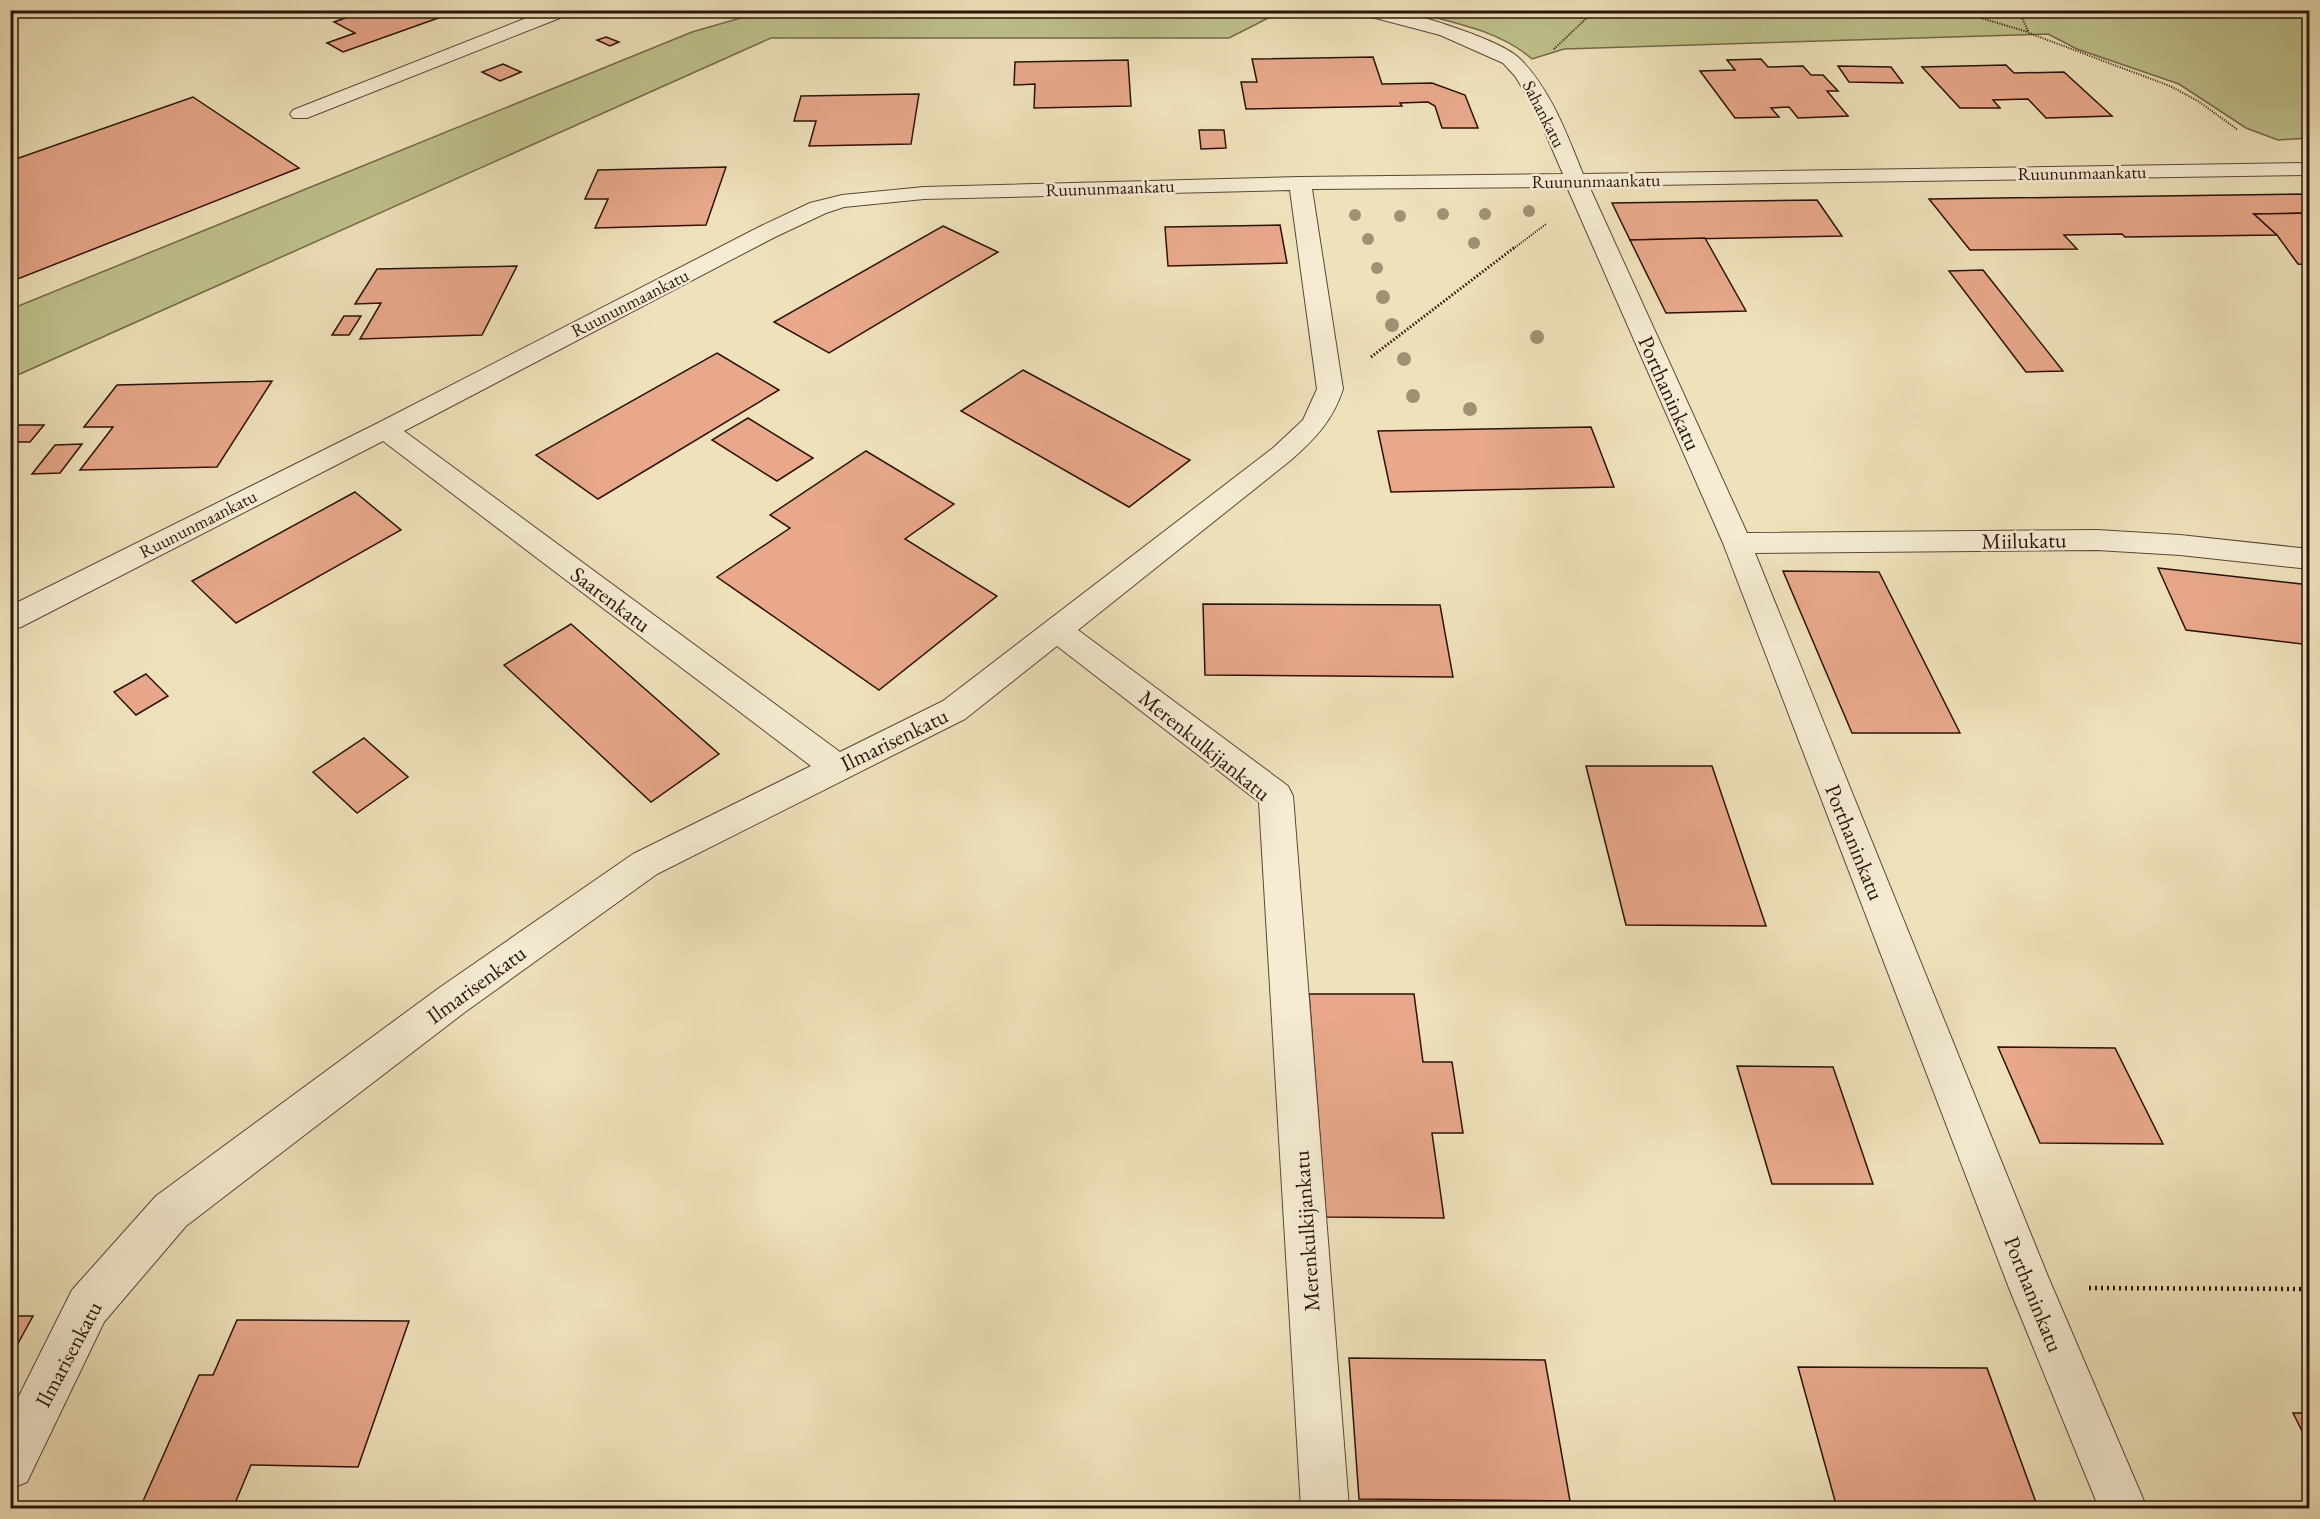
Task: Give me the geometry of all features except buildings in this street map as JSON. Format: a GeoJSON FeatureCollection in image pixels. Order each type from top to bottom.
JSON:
{"type":"FeatureCollection","features":[{"type":"Feature","properties":{"kind":"street"},"geometry":{"type":"LineString","coordinates":[[300,114],[564,10]]}},
{"type":"Feature","properties":{"kind":"street","name":"Sahankatu"},"geometry":{"type":"LineString","coordinates":[[1366,10],[1443,29],[1478,42],[1511,59],[1528,79],[1576,181]]}},
{"type":"Feature","properties":{"kind":"street","name":"Ruununmaankatu"},"geometry":{"type":"LineString","coordinates":[[10,619],[385,430],[767,232],[818,208],[842,201],[924,193],[1300,183],[1576,181],[2310,169]]}},
{"type":"Feature","properties":{"kind":"street","name":"Porthaninkatu"},"geometry":{"type":"LineString","coordinates":[[1576,181],[1737,543],[2031,1288],[2123,1509]]}},
{"type":"Feature","properties":{"kind":"street"},"geometry":{"type":"LineString","coordinates":[[1057,630],[1282,454],[1307,432],[1324,411],[1330,389],[1300,183]]}},
{"type":"Feature","properties":{"kind":"street","name":"Saarenkatu"},"geometry":{"type":"LineString","coordinates":[[385,430],[837,768]]}},
{"type":"Feature","properties":{"kind":"street","name":"Miilukatu"},"geometry":{"type":"LineString","coordinates":[[1737,543],[2097,540],[2181,545],[2310,559]]}},
{"type":"Feature","properties":{"kind":"street","name":"Ilmarisenkatu"},"geometry":{"type":"LineString","coordinates":[[10,1465],[88,1306],[171,1211],[452,1000],[645,864],[954,710],[1057,630]]}},
{"type":"Feature","properties":{"kind":"street","name":"Merenkulkijankatu"},"geometry":{"type":"LineString","coordinates":[[1057,630],[1276,796],[1325,1509]]}},
{"type":"Feature","properties":{"kind":"path"},"geometry":{"type":"LineString","coordinates":[[1511,59],[1555,48],[1595,10]]}},
{"type":"Feature","properties":{"kind":"path"},"geometry":{"type":"LineString","coordinates":[[1954,10],[2029,33],[2170,86],[2198,101],[2245,135]]}},
{"type":"Feature","properties":{"kind":"path"},"geometry":{"type":"LineString","coordinates":[[2018,10],[2029,33]]}},
{"type":"Feature","properties":{"kind":"path"},"geometry":{"type":"LineString","coordinates":[[1328,378],[1360,366],[1546,224]]}},
{"type":"Feature","properties":{"kind":"path"},"geometry":{"type":"LineString","coordinates":[[2031,1288],[2310,1289]]}},
{"type":"Feature","properties":{"kind":"green space"},"geometry":{"type":"Polygon","coordinates":[[[768,10],[979,10],[991,13],[1282,11],[1229,38],[771,38],[11,378],[11,309],[692,32],[768,10]]]}},
{"type":"Feature","properties":{"kind":"green space"},"geometry":{"type":"Polygon","coordinates":[[[1409,11],[2309,11],[2309,138],[2278,140],[2246,128],[2179,84],[2077,49],[2048,34],[1564,49],[1532,59],[1519,49],[1490,34],[1458,23],[1409,11]]]}}]}
